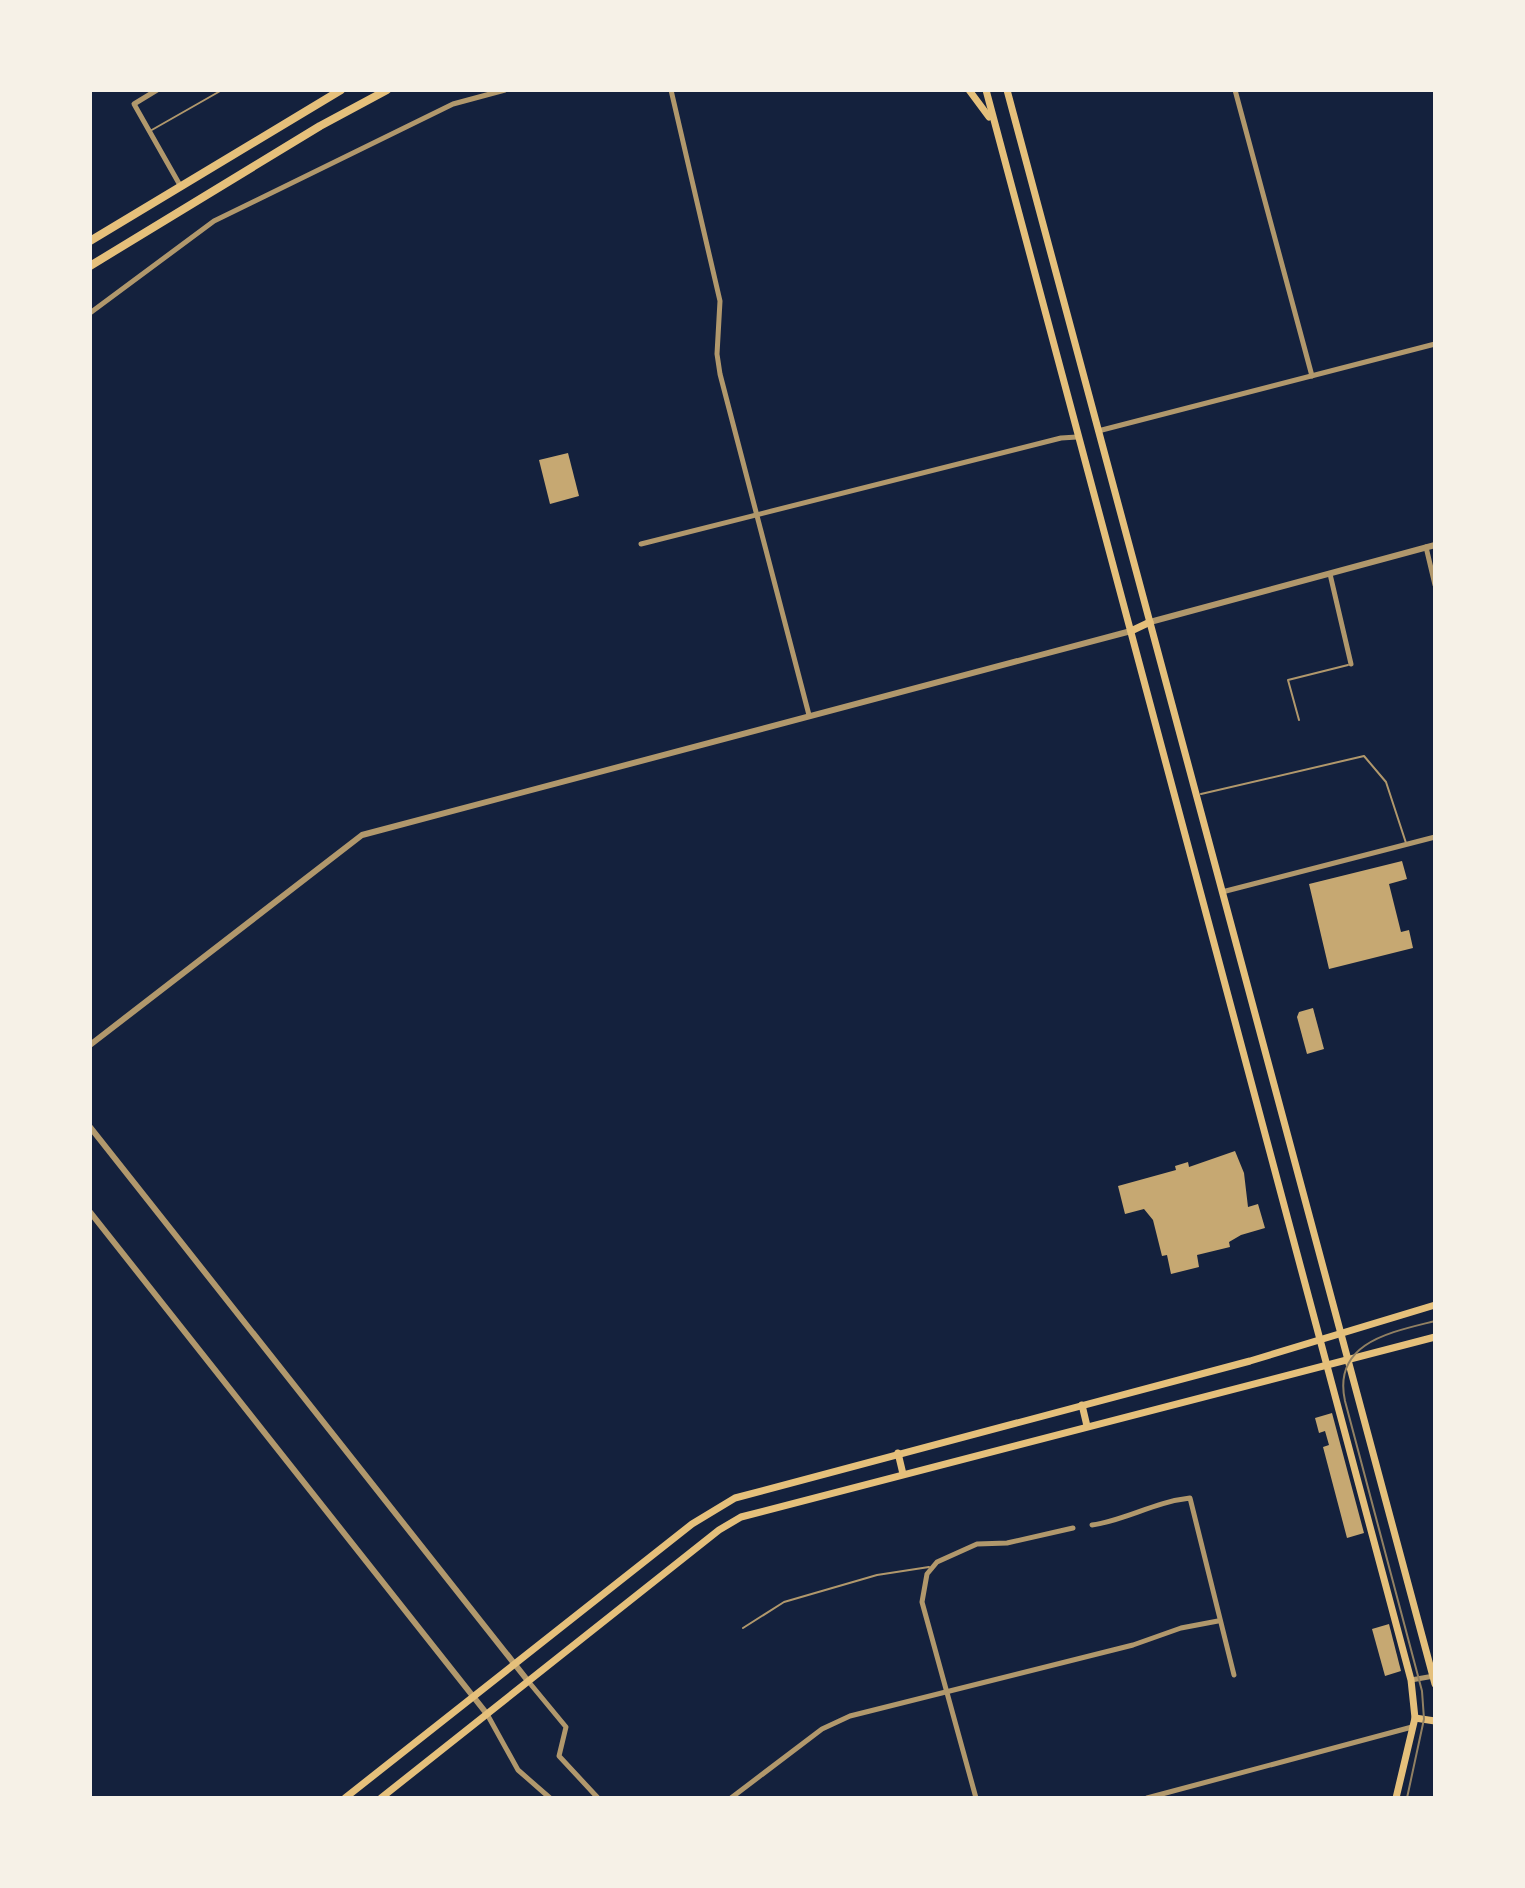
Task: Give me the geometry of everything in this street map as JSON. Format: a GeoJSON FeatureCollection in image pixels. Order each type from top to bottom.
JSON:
{"type":"FeatureCollection","features":[{"type":"Feature","properties":{"kind":"main road"},"geometry":{"type":"LineString","coordinates":[[90,241],[341,90]]}},
{"type":"Feature","properties":{"kind":"main road"},"geometry":{"type":"LineString","coordinates":[[90,266],[320,126],[387,90]]}},
{"type":"Feature","properties":{"kind":"main road"},"geometry":{"type":"LineString","coordinates":[[969,90],[993,124]]}},
{"type":"Feature","properties":{"kind":"main road"},"geometry":{"type":"LineString","coordinates":[[986,90],[1317,1340],[1411,1680],[1414,1722],[1396,1798]]}},
{"type":"Feature","properties":{"kind":"main road"},"geometry":{"type":"LineString","coordinates":[[1010,90],[1010,101],[1097,432],[1434,1679]]}},
{"type":"Feature","properties":{"kind":"main road"},"geometry":{"type":"LineString","coordinates":[[1077,437],[1097,432]]}},
{"type":"Feature","properties":{"kind":"main road"},"geometry":{"type":"LineString","coordinates":[[1131,631],[1150,622]]}},
{"type":"Feature","properties":{"kind":"main road"},"geometry":{"type":"LineString","coordinates":[[1201,896],[1222,892]]}},
{"type":"Feature","properties":{"kind":"main road"},"geometry":{"type":"LineString","coordinates":[[1232,1010],[1252,1004]]}},
{"type":"Feature","properties":{"kind":"main road"},"geometry":{"type":"LineString","coordinates":[[345,1798],[722,1504],[759,1489],[1082,1405],[1435,1305]]}},
{"type":"Feature","properties":{"kind":"main road"},"geometry":{"type":"LineString","coordinates":[[381,1798],[733,1521],[1435,1337]]}},
{"type":"Feature","properties":{"kind":"main road"},"geometry":{"type":"LineString","coordinates":[[1082,1405],[1087,1426]]}},
{"type":"Feature","properties":{"kind":"main road"},"geometry":{"type":"LineString","coordinates":[[898,1453],[903,1474]]}},
{"type":"Feature","properties":{"kind":"main road"},"geometry":{"type":"LineString","coordinates":[[1414,1722],[1435,1721]]}},
{"type":"Feature","properties":{"kind":"street"},"geometry":{"type":"LineString","coordinates":[[157,90],[134,104],[181,187]]}},
{"type":"Feature","properties":{"kind":"street"},"geometry":{"type":"LineString","coordinates":[[90,313],[214,221],[453,104],[505,90]]}},
{"type":"Feature","properties":{"kind":"street"},"geometry":{"type":"LineString","coordinates":[[671,90],[720,301],[717,354],[720,374],[809,715]]}},
{"type":"Feature","properties":{"kind":"street"},"geometry":{"type":"LineString","coordinates":[[1235,90],[1312,376]]}},
{"type":"Feature","properties":{"kind":"street"},"geometry":{"type":"LineString","coordinates":[[1097,432],[1435,344]]}},
{"type":"Feature","properties":{"kind":"street"},"geometry":{"type":"LineString","coordinates":[[641,544],[1061,438],[1077,437]]}},
{"type":"Feature","properties":{"kind":"street"},"geometry":{"type":"LineString","coordinates":[[1150,622],[1435,545]]}},
{"type":"Feature","properties":{"kind":"street"},"geometry":{"type":"LineString","coordinates":[[1426,547],[1435,585]]}},
{"type":"Feature","properties":{"kind":"street"},"geometry":{"type":"LineString","coordinates":[[1330,574],[1351,664]]}},
{"type":"Feature","properties":{"kind":"street"},"geometry":{"type":"LineString","coordinates":[[90,1045],[362,835],[1131,631]]}},
{"type":"Feature","properties":{"kind":"street"},"geometry":{"type":"LineString","coordinates":[[1222,892],[1435,837]]}},
{"type":"Feature","properties":{"kind":"street"},"geometry":{"type":"LineString","coordinates":[[90,1127],[566,1727],[559,1756],[598,1798]]}},
{"type":"Feature","properties":{"kind":"street"},"geometry":{"type":"LineString","coordinates":[[90,1212],[474,1696],[518,1770],[550,1798]]}},
{"type":"Feature","properties":{"kind":"street"},"geometry":{"type":"LineString","coordinates":[[1092,1525],[1116,1521],[1136,1509],[1190,1498],[1218,1621],[1234,1675]]}},
{"type":"Feature","properties":{"kind":"street"},"geometry":{"type":"LineString","coordinates":[[976,1798],[922,1602],[930,1567],[977,1544],[1007,1543],[1073,1528]]}},
{"type":"Feature","properties":{"kind":"street"},"geometry":{"type":"LineString","coordinates":[[735,1797],[838,1720],[1133,1645],[1181,1628],[1218,1621]]}},
{"type":"Feature","properties":{"kind":"street"},"geometry":{"type":"LineString","coordinates":[[1411,1680],[1434,1679]]}},
{"type":"Feature","properties":{"kind":"street"},"geometry":{"type":"LineString","coordinates":[[1147,1798],[1414,1722]]}},
{"type":"Feature","properties":{"kind":"lane"},"geometry":{"type":"LineString","coordinates":[[149,131],[222,90]]}},
{"type":"Feature","properties":{"kind":"lane"},"geometry":{"type":"LineString","coordinates":[[1299,720],[1288,680],[1351,664]]}},
{"type":"Feature","properties":{"kind":"lane"},"geometry":{"type":"LineString","coordinates":[[1196,795],[1364,756],[1386,782],[1406,844]]}},
{"type":"Feature","properties":{"kind":"lane"},"geometry":{"type":"LineString","coordinates":[[743,1628],[784,1602],[877,1575],[930,1567]]}},
{"type":"Feature","properties":{"kind":"building"},"geometry":{"type":"Polygon","coordinates":[[[568,453],[579,496],[550,504],[539,460],[568,453]]]}},
{"type":"Feature","properties":{"kind":"building"},"geometry":{"type":"Polygon","coordinates":[[[1402,861],[1407,879],[1389,884],[1401,932],[1409,930],[1413,948],[1329,969],[1309,884],[1402,861]]]}},
{"type":"Feature","properties":{"kind":"building"},"geometry":{"type":"Polygon","coordinates":[[[1313,1008],[1324,1049],[1307,1054],[1297,1017],[1299,1012],[1313,1008]]]}},
{"type":"Feature","properties":{"kind":"building"},"geometry":{"type":"Polygon","coordinates":[[[1235,1151],[1244,1173],[1248,1207],[1258,1204],[1265,1228],[1241,1235],[1229,1242],[1230,1247],[1197,1255],[1199,1267],[1171,1274],[1167,1255],[1162,1256],[1153,1220],[1144,1209],[1125,1214],[1118,1186],[1176,1170],[1175,1166],[1188,1162],[1189,1167],[1235,1151]]]}},
{"type":"Feature","properties":{"kind":"building"},"geometry":{"type":"Polygon","coordinates":[[[1332,1413],[1364,1533],[1347,1538],[1323,1447],[1329,1445],[1325,1431],[1319,1433],[1315,1418],[1332,1413]]]}},
{"type":"Feature","properties":{"kind":"building"},"geometry":{"type":"Polygon","coordinates":[[[1389,1624],[1401,1671],[1385,1676],[1372,1629],[1389,1624]]]}},
{"type":"Feature","properties":{"kind":"tram line"},"geometry":{"type":"LineString","coordinates":[[1407,1798],[1424,1719],[1422,1691],[1345,1401],[1343,1381],[1356,1353],[1369,1343],[1435,1321]]}}]}
